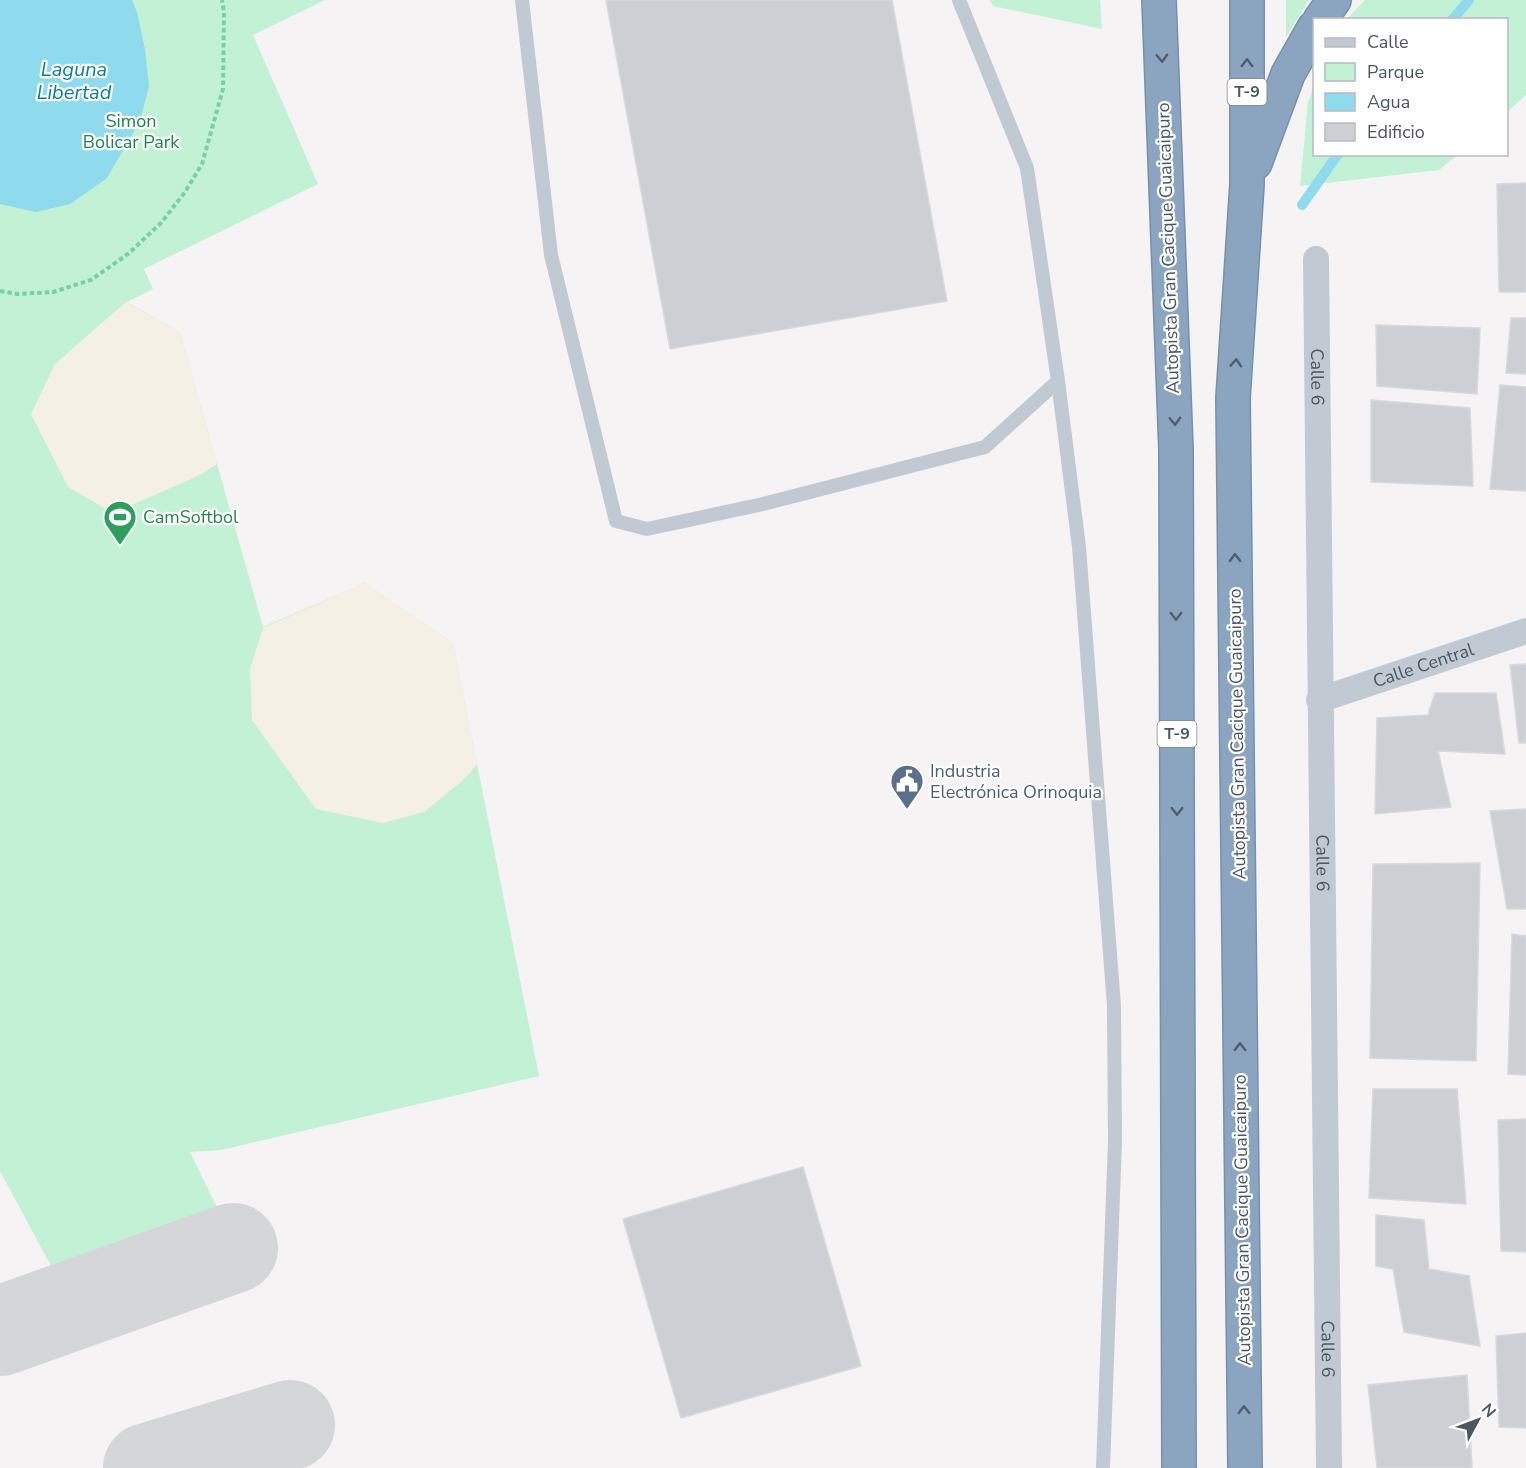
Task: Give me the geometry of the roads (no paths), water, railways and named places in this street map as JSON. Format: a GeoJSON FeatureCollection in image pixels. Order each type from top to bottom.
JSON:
{"type":"FeatureCollection","features":[{"type":"Feature","properties":{"kind":"highway","name":"Autopista Gran Cacique Guaicaipuro"},"geometry":{"type":"LineString","coordinates":[[1159,0],[1176,450],[1179,1468]]}},
{"type":"Feature","properties":{"kind":"highway","name":"Autopista Gran Cacique Guaicaipuro"},"geometry":{"type":"LineString","coordinates":[[1245,1468],[1233,398],[1247,184],[1247,0]]}},
{"type":"Feature","properties":{"kind":"highway"},"geometry":{"type":"LineString","coordinates":[[1321,18],[1334,0]]}},
{"type":"Feature","properties":{"kind":"highway"},"geometry":{"type":"LineString","coordinates":[[1247,184],[1288,74],[1313,30]]}},
{"type":"Feature","properties":{"kind":"street","name":"Calle 6"},"geometry":{"type":"LineString","coordinates":[[1316,260],[1329,1468]]}},
{"type":"Feature","properties":{"kind":"street","name":"Calle Central"},"geometry":{"type":"LineString","coordinates":[[1319,700],[1526,631]]}},
{"type":"Feature","properties":{"kind":"lane"},"geometry":{"type":"LineString","coordinates":[[522,0],[551,255],[616,520],[647,529],[764,504],[985,447],[1058,381]]}},
{"type":"Feature","properties":{"kind":"lane"},"geometry":{"type":"LineString","coordinates":[[958,0],[1027,168],[1079,547],[1114,1006],[1115,1141],[1103,1468]]}},
{"type":"Feature","properties":{"kind":"water","name":"Laguna Libertad"},"geometry":{"type":"Polygon","coordinates":[[[0,0],[132,0],[137,12],[145,49],[149,86],[140,121],[107,178],[70,204],[36,212],[0,204],[0,0]]]}},
{"type":"Feature","properties":{"kind":"waterway"},"geometry":{"type":"LineString","coordinates":[[1454,18],[1469,0]]}},
{"type":"Feature","properties":{"kind":"waterway"},"geometry":{"type":"LineString","coordinates":[[1302,205],[1337,156]]}},
{"type":"Feature","properties":{"kind":"place","name":"CamSoftbol"},"geometry":{"type":"Point","coordinates":[120,546]}},
{"type":"Feature","properties":{"kind":"place","name":"Industria Electrónica Orinoquia"},"geometry":{"type":"Point","coordinates":[907,810]}},
{"type":"Feature","properties":{"kind":"park label","name":"Simon Bolicar Park"},"geometry":{"type":"Point","coordinates":[131,131]}}]}
